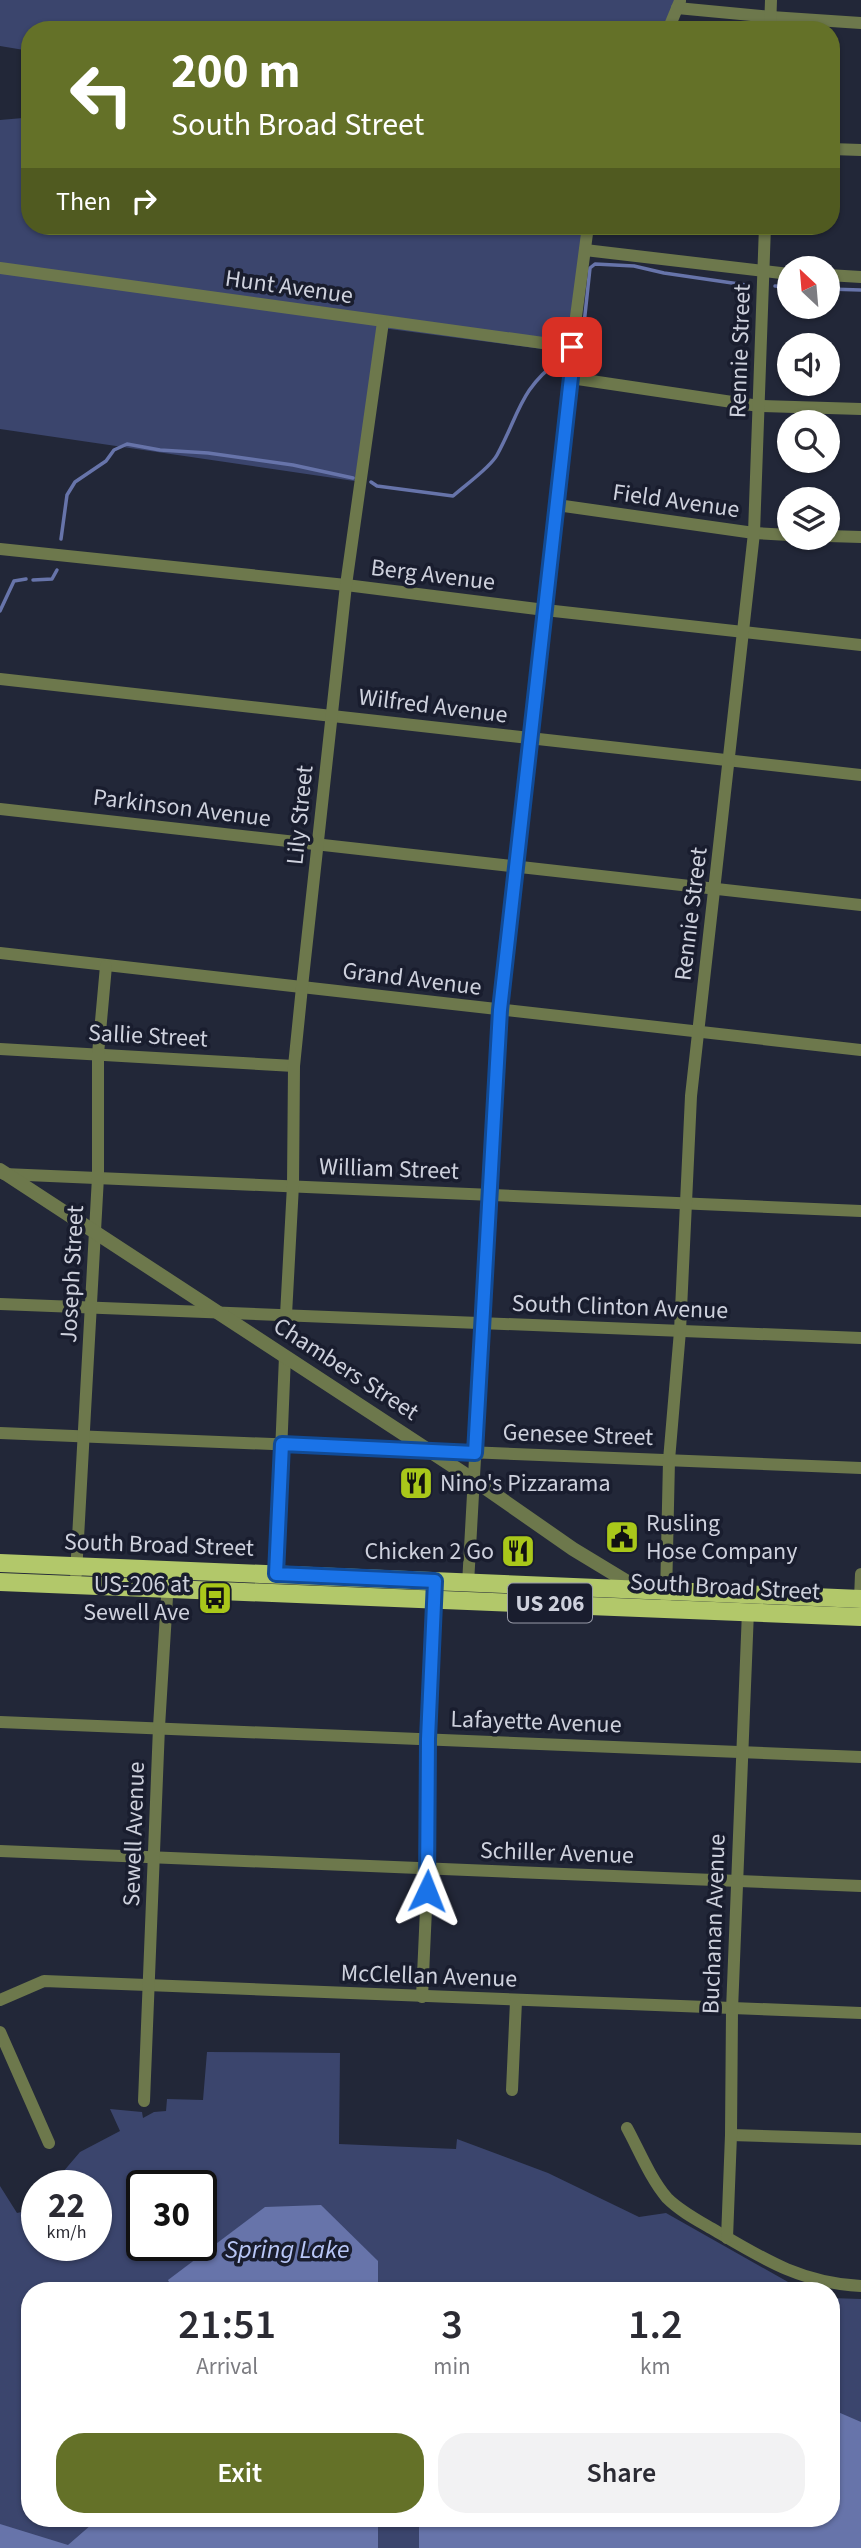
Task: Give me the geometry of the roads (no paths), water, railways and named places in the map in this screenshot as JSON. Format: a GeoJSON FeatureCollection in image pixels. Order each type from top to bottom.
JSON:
{"type":"FeatureCollection","features":[{"type":"Feature","properties":{"kind":"main road","name":"South Broad Street"},"geometry":{"type":"LineString","coordinates":[[0,1563],[77,1566],[168,1579],[697,1602],[861,1599]]}},
{"type":"Feature","properties":{"kind":"main road","name":"South Broad Street"},"geometry":{"type":"LineString","coordinates":[[0,1582],[76,1585],[276,1574],[434,1590],[468,1584],[641,1590],[666,1600]]}},
{"type":"Feature","properties":{"kind":"main road","name":"South Broad Street"},"geometry":{"type":"LineString","coordinates":[[697,1602],[748,1611],[861,1617]]}},
{"type":"Feature","properties":{"kind":"street"},"geometry":{"type":"LineString","coordinates":[[771,0],[771,21]]}},
{"type":"Feature","properties":{"kind":"street"},"geometry":{"type":"LineString","coordinates":[[672,21],[679,4],[761,21]]}},
{"type":"Feature","properties":{"kind":"street"},"geometry":{"type":"LineString","coordinates":[[840,23],[861,23]]}},
{"type":"Feature","properties":{"kind":"street"},"geometry":{"type":"LineString","coordinates":[[840,149],[861,150]]}},
{"type":"Feature","properties":{"kind":"street"},"geometry":{"type":"LineString","coordinates":[[468,1584],[500,1010],[571,377],[572,347],[587,235]]}},
{"type":"Feature","properties":{"kind":"street","name":"Rennie Street"},"geometry":{"type":"LineString","coordinates":[[666,1600],[668,1460],[680,1331],[691,1096],[754,533],[765,235]]}},
{"type":"Feature","properties":{"kind":"street"},"geometry":{"type":"LineString","coordinates":[[585,250],[777,273]]}},
{"type":"Feature","properties":{"kind":"street","name":"Hunt Avenue"},"geometry":{"type":"LineString","coordinates":[[0,268],[572,347]]}},
{"type":"Feature","properties":{"kind":"street"},"geometry":{"type":"LineString","coordinates":[[840,276],[861,277]]}},
{"type":"Feature","properties":{"kind":"street","name":"Lily Street"},"geometry":{"type":"LineString","coordinates":[[286,1315],[293,1185],[295,1066],[302,987],[346,585],[383,322]]}},
{"type":"Feature","properties":{"kind":"street"},"geometry":{"type":"LineString","coordinates":[[571,377],[759,406],[861,409]]}},
{"type":"Feature","properties":{"kind":"street","name":"Field Avenue"},"geometry":{"type":"LineString","coordinates":[[557,505],[777,534]]}},
{"type":"Feature","properties":{"kind":"street"},"geometry":{"type":"LineString","coordinates":[[840,536],[861,537]]}},
{"type":"Feature","properties":{"kind":"street","name":"Berg Avenue"},"geometry":{"type":"LineString","coordinates":[[0,549],[346,585],[861,645]]}},
{"type":"Feature","properties":{"kind":"street","name":"Wilfred Avenue"},"geometry":{"type":"LineString","coordinates":[[0,679],[861,775]]}},
{"type":"Feature","properties":{"kind":"street","name":"Parkinson Avenue"},"geometry":{"type":"LineString","coordinates":[[0,808],[861,905]]}},
{"type":"Feature","properties":{"kind":"street","name":"Grand Avenue"},"geometry":{"type":"LineString","coordinates":[[0,953],[861,1050]]}},
{"type":"Feature","properties":{"kind":"street","name":"Joseph Street"},"geometry":{"type":"LineString","coordinates":[[76,1585],[98,1177],[98,1054],[106,966]]}},
{"type":"Feature","properties":{"kind":"street","name":"Sallie Street"},"geometry":{"type":"LineString","coordinates":[[0,1049],[295,1066]]}},
{"type":"Feature","properties":{"kind":"street","name":"William Street"},"geometry":{"type":"LineString","coordinates":[[2,1173],[861,1211]]}},
{"type":"Feature","properties":{"kind":"street","name":"Chambers Street"},"geometry":{"type":"LineString","coordinates":[[2,1173],[474,1480],[573,1549],[641,1590]]}},
{"type":"Feature","properties":{"kind":"street","name":"South Clinton Avenue"},"geometry":{"type":"LineString","coordinates":[[0,1304],[861,1338]]}},
{"type":"Feature","properties":{"kind":"street"},"geometry":{"type":"LineString","coordinates":[[276,1574],[285,1356]]}},
{"type":"Feature","properties":{"kind":"street","name":"Genesee Street"},"geometry":{"type":"LineString","coordinates":[[0,1433],[861,1468]]}},
{"type":"Feature","properties":{"kind":"street"},"geometry":{"type":"LineString","coordinates":[[861,1574],[861,1599]]}},
{"type":"Feature","properties":{"kind":"street","name":"Sewell Avenue"},"geometry":{"type":"LineString","coordinates":[[144,2101],[159,1727],[168,1579]]}},
{"type":"Feature","properties":{"kind":"street"},"geometry":{"type":"LineString","coordinates":[[422,1997],[428,1869],[428,1739],[434,1590]]}},
{"type":"Feature","properties":{"kind":"street","name":"Buchanan Avenue"},"geometry":{"type":"LineString","coordinates":[[727,2238],[732,2010],[748,1611]]}},
{"type":"Feature","properties":{"kind":"street","name":"Lafayette Avenue"},"geometry":{"type":"LineString","coordinates":[[0,1722],[861,1757]]}},
{"type":"Feature","properties":{"kind":"street","name":"Schiller Avenue"},"geometry":{"type":"LineString","coordinates":[[0,1851],[861,1886]]}},
{"type":"Feature","properties":{"kind":"street","name":"McClellan Avenue"},"geometry":{"type":"LineString","coordinates":[[0,2000],[44,1981],[861,2014]]}},
{"type":"Feature","properties":{"kind":"street"},"geometry":{"type":"LineString","coordinates":[[512,2090],[516,2001]]}},
{"type":"Feature","properties":{"kind":"street"},"geometry":{"type":"LineString","coordinates":[[0,2032],[49,2143]]}},
{"type":"Feature","properties":{"kind":"street"},"geometry":{"type":"LineString","coordinates":[[627,2128],[659,2186],[685,2213],[774,2265],[826,2282]]}},
{"type":"Feature","properties":{"kind":"street"},"geometry":{"type":"LineString","coordinates":[[731,2135],[861,2139]]}},
{"type":"Feature","properties":{"kind":"street"},"geometry":{"type":"LineString","coordinates":[[840,2285],[861,2286]]}},
{"type":"Feature","properties":{"kind":"water","name":"Spring Lake"},"geometry":{"type":"Polygon","coordinates":[[[321,2205],[378,2261],[378,2282],[169,2282],[168,2280],[193,2261],[217,2261],[217,2243],[265,2207],[321,2205]]]}},
{"type":"Feature","properties":{"kind":"water"},"geometry":{"type":"Polygon","coordinates":[[[840,2413],[861,2422],[861,2548],[419,2548],[419,2527],[840,2527],[840,2413]]]}},
{"type":"Feature","properties":{"kind":"water"},"geometry":{"type":"Polygon","coordinates":[[[0,2524],[68,2545],[89,2527],[378,2527],[378,2548],[0,2548],[0,2524]]]}},
{"type":"Feature","properties":{"kind":"waterway"},"geometry":{"type":"LineString","coordinates":[[579,356],[590,268],[595,264],[634,266],[746,285]]}},
{"type":"Feature","properties":{"kind":"waterway"},"geometry":{"type":"LineString","coordinates":[[840,289],[861,290]]}},
{"type":"Feature","properties":{"kind":"waterway"},"geometry":{"type":"LineString","coordinates":[[371,482],[377,486],[453,496],[494,460],[528,392],[536,381],[560,360]]}},
{"type":"Feature","properties":{"kind":"waterway"},"geometry":{"type":"LineString","coordinates":[[61,539],[67,495],[75,482],[106,461],[114,450],[127,444],[293,465],[353,478]]}},
{"type":"Feature","properties":{"kind":"waterway"},"geometry":{"type":"LineString","coordinates":[[33,580],[52,579],[57,570]]}},
{"type":"Feature","properties":{"kind":"waterway"},"geometry":{"type":"LineString","coordinates":[[0,611],[14,581],[26,579]]}},
{"type":"Feature","properties":{"kind":"place","name":"Nino's Pizzarama"},"geometry":{"type":"Point","coordinates":[416,1483]}},
{"type":"Feature","properties":{"kind":"place","name":"Rusling Hose Company"},"geometry":{"type":"Point","coordinates":[622,1537]}},
{"type":"Feature","properties":{"kind":"place","name":"Chicken 2 Go"},"geometry":{"type":"Point","coordinates":[518,1551]}},
{"type":"Feature","properties":{"kind":"place","name":"US-206 at Sewell Ave"},"geometry":{"type":"Point","coordinates":[215,1598]}}]}
